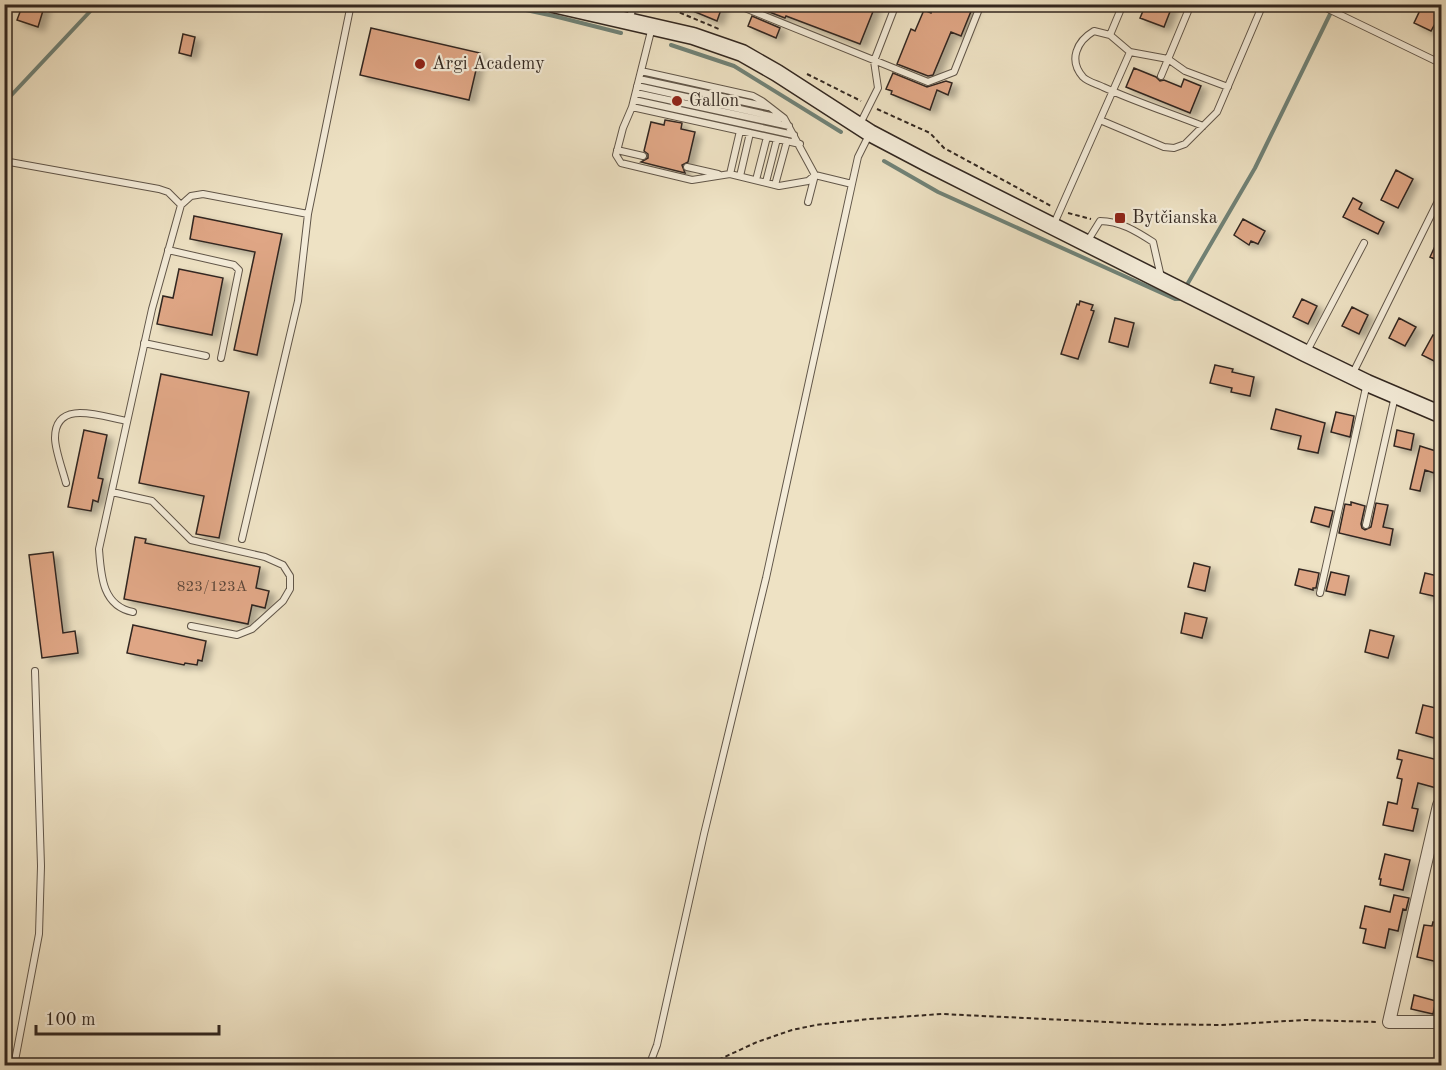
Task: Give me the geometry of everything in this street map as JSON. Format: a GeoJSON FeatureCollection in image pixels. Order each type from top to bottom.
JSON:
{"type":"FeatureCollection","features":[{"type":"Feature","properties":{"kind":"main road"},"geometry":{"type":"LineString","coordinates":[[554,4],[632,13],[652,26],[714,42],[742,53],[864,129],[1305,353],[1360,380],[1442,415]]}},
{"type":"Feature","properties":{"kind":"street"},"geometry":{"type":"LineString","coordinates":[[1439,805],[1389,1022],[1442,1022]]}},
{"type":"Feature","properties":{"kind":"lane"},"geometry":{"type":"LineString","coordinates":[[242,539],[298,301],[308,214],[351,4]]}},
{"type":"Feature","properties":{"kind":"lane"},"geometry":{"type":"LineString","coordinates":[[735,4],[928,82],[954,72],[981,4]]}},
{"type":"Feature","properties":{"kind":"lane"},"geometry":{"type":"LineString","coordinates":[[649,1065],[657,1045],[704,834],[766,578],[864,129],[870,105],[878,88],[874,61],[896,4]]}},
{"type":"Feature","properties":{"kind":"lane"},"geometry":{"type":"LineString","coordinates":[[1110,35],[1123,4]]}},
{"type":"Feature","properties":{"kind":"lane"},"geometry":{"type":"LineString","coordinates":[[1161,76],[1191,4]]}},
{"type":"Feature","properties":{"kind":"lane"},"geometry":{"type":"LineString","coordinates":[[1100,120],[1164,147],[1174,148],[1185,144],[1217,112],[1263,4]]}},
{"type":"Feature","properties":{"kind":"lane"},"geometry":{"type":"LineString","coordinates":[[1318,4],[1441,63]]}},
{"type":"Feature","properties":{"kind":"lane"},"geometry":{"type":"LineString","coordinates":[[652,26],[637,89],[617,153],[621,163],[692,180],[702,180],[719,174]]}},
{"type":"Feature","properties":{"kind":"lane"},"geometry":{"type":"LineString","coordinates":[[1203,126],[1113,92],[1084,78],[1076,67],[1075,53],[1083,38],[1094,31],[1110,35],[1130,52],[1168,60],[1185,71],[1228,87]]}},
{"type":"Feature","properties":{"kind":"lane"},"geometry":{"type":"LineString","coordinates":[[1053,226],[1130,52]]}},
{"type":"Feature","properties":{"kind":"lane"},"geometry":{"type":"LineString","coordinates":[[641,71],[753,96],[770,107],[784,118],[800,144],[815,176],[808,202]]}},
{"type":"Feature","properties":{"kind":"lane"},"geometry":{"type":"LineString","coordinates":[[637,89],[770,107]]}},
{"type":"Feature","properties":{"kind":"lane"},"geometry":{"type":"LineString","coordinates":[[637,89],[784,118]]}},
{"type":"Feature","properties":{"kind":"lane"},"geometry":{"type":"LineString","coordinates":[[637,89],[789,126]]}},
{"type":"Feature","properties":{"kind":"lane"},"geometry":{"type":"LineString","coordinates":[[637,89],[794,135]]}},
{"type":"Feature","properties":{"kind":"lane"},"geometry":{"type":"LineString","coordinates":[[632,107],[800,144]]}},
{"type":"Feature","properties":{"kind":"lane"},"geometry":{"type":"LineString","coordinates":[[730,174],[740,131]]}},
{"type":"Feature","properties":{"kind":"lane"},"geometry":{"type":"LineString","coordinates":[[740,176],[750,133]]}},
{"type":"Feature","properties":{"kind":"lane"},"geometry":{"type":"LineString","coordinates":[[756,180],[766,137]]}},
{"type":"Feature","properties":{"kind":"lane"},"geometry":{"type":"LineString","coordinates":[[766,183],[777,139]]}},
{"type":"Feature","properties":{"kind":"lane"},"geometry":{"type":"LineString","coordinates":[[775,185],[786,141]]}},
{"type":"Feature","properties":{"kind":"lane"},"geometry":{"type":"LineString","coordinates":[[617,153],[643,156]]}},
{"type":"Feature","properties":{"kind":"lane"},"geometry":{"type":"LineString","coordinates":[[4,160],[159,189],[168,192],[181,205]]}},
{"type":"Feature","properties":{"kind":"lane"},"geometry":{"type":"LineString","coordinates":[[687,167],[740,176],[775,185],[808,181],[815,176],[852,184]]}},
{"type":"Feature","properties":{"kind":"lane"},"geometry":{"type":"LineString","coordinates":[[1320,593],[1360,380],[1442,193]]}},
{"type":"Feature","properties":{"kind":"lane"},"geometry":{"type":"LineString","coordinates":[[133,612],[121,610],[109,598],[100,571],[99,549],[144,343],[181,205],[191,196],[203,194],[308,214]]}},
{"type":"Feature","properties":{"kind":"lane"},"geometry":{"type":"LineString","coordinates":[[1086,243],[1100,221],[1112,221],[1134,230],[1153,242],[1161,281]]}},
{"type":"Feature","properties":{"kind":"lane"},"geometry":{"type":"LineString","coordinates":[[1305,353],[1364,243]]}},
{"type":"Feature","properties":{"kind":"lane"},"geometry":{"type":"LineString","coordinates":[[168,250],[234,265],[238,270],[221,358]]}},
{"type":"Feature","properties":{"kind":"lane"},"geometry":{"type":"LineString","coordinates":[[144,343],[206,356]]}},
{"type":"Feature","properties":{"kind":"lane"},"geometry":{"type":"LineString","coordinates":[[1366,525],[1396,395]]}},
{"type":"Feature","properties":{"kind":"lane"},"geometry":{"type":"LineString","coordinates":[[66,483],[55,438],[59,420],[66,414],[77,412],[127,422]]}},
{"type":"Feature","properties":{"kind":"lane"},"geometry":{"type":"LineString","coordinates":[[112,492],[152,501],[191,540],[265,557],[283,565],[290,576],[290,589],[283,602],[252,628],[237,635],[191,626]]}},
{"type":"Feature","properties":{"kind":"lane"},"geometry":{"type":"LineString","coordinates":[[14,1065],[39,934],[41,866],[35,671]]}},
{"type":"Feature","properties":{"kind":"path"},"geometry":{"type":"LineString","coordinates":[[870,105],[930,133],[944,148],[1060,211],[1100,221]]}},
{"type":"Feature","properties":{"kind":"path"},"geometry":{"type":"LineString","coordinates":[[705,1065],[756,1042],[792,1030],[816,1025],[910,1015],[942,1014],[1149,1024],[1221,1024],[1304,1020],[1389,1022]]}},
{"type":"Feature","properties":{"kind":"building"},"geometry":{"type":"Polygon","coordinates":[[[23,4],[45,4],[38,27],[17,20],[23,4]]]}},
{"type":"Feature","properties":{"kind":"building"},"geometry":{"type":"Polygon","coordinates":[[[676,4],[723,4],[717,21],[676,4]]]}},
{"type":"Feature","properties":{"kind":"building"},"geometry":{"type":"Polygon","coordinates":[[[757,4],[876,4],[860,44],[756,7],[757,4]]]}},
{"type":"Feature","properties":{"kind":"building"},"geometry":{"type":"Polygon","coordinates":[[[934,4],[974,4],[961,36],[951,32],[933,75],[928,76],[897,64],[911,29],[915,31],[924,10],[931,13],[934,4]]]}},
{"type":"Feature","properties":{"kind":"building"},"geometry":{"type":"Polygon","coordinates":[[[1146,4],[1173,4],[1164,27],[1140,18],[1146,4]]]}},
{"type":"Feature","properties":{"kind":"building"},"geometry":{"type":"Polygon","coordinates":[[[1423,4],[1442,4],[1442,11],[1431,31],[1414,23],[1423,4]]]}},
{"type":"Feature","properties":{"kind":"building"},"geometry":{"type":"Polygon","coordinates":[[[752,16],[780,28],[776,38],[748,26],[752,16]]]}},
{"type":"Feature","properties":{"kind":"building","name":"Argi Academy"},"geometry":{"type":"Polygon","coordinates":[[[371,28],[480,53],[469,100],[360,75],[371,28]]]}},
{"type":"Feature","properties":{"kind":"building"},"geometry":{"type":"Polygon","coordinates":[[[183,34],[195,37],[191,56],[179,53],[183,34]]]}},
{"type":"Feature","properties":{"kind":"building"},"geometry":{"type":"Polygon","coordinates":[[[1134,68],[1160,81],[1164,80],[1181,87],[1184,79],[1201,86],[1190,113],[1126,87],[1134,68]]]}},
{"type":"Feature","properties":{"kind":"building"},"geometry":{"type":"Polygon","coordinates":[[[893,73],[927,87],[946,81],[952,83],[948,95],[937,90],[930,110],[891,94],[892,91],[886,89],[893,73]]]}},
{"type":"Feature","properties":{"kind":"building"},"geometry":{"type":"Polygon","coordinates":[[[665,120],[682,123],[681,129],[695,132],[688,162],[682,165],[685,173],[641,162],[648,158],[648,154],[644,151],[651,122],[664,125],[665,120]]]}},
{"type":"Feature","properties":{"kind":"building"},"geometry":{"type":"Polygon","coordinates":[[[1396,170],[1413,179],[1398,208],[1381,200],[1396,170]]]}},
{"type":"Feature","properties":{"kind":"building"},"geometry":{"type":"Polygon","coordinates":[[[1353,198],[1362,203],[1359,209],[1384,222],[1378,234],[1343,217],[1353,198]]]}},
{"type":"Feature","properties":{"kind":"building"},"geometry":{"type":"Polygon","coordinates":[[[194,216],[282,234],[257,355],[234,350],[255,252],[190,239],[194,216]]]}},
{"type":"Feature","properties":{"kind":"building"},"geometry":{"type":"Polygon","coordinates":[[[1243,219],[1265,231],[1258,244],[1251,241],[1249,245],[1234,235],[1243,219]]]}},
{"type":"Feature","properties":{"kind":"building"},"geometry":{"type":"Polygon","coordinates":[[[1442,231],[1442,262],[1430,257],[1442,231]]]}},
{"type":"Feature","properties":{"kind":"building"},"geometry":{"type":"Polygon","coordinates":[[[179,269],[223,278],[212,335],[157,324],[163,296],[173,298],[179,269]]]}},
{"type":"Feature","properties":{"kind":"building"},"geometry":{"type":"Polygon","coordinates":[[[1302,299],[1317,306],[1308,324],[1293,317],[1302,299]]]}},
{"type":"Feature","properties":{"kind":"building"},"geometry":{"type":"Polygon","coordinates":[[[1080,301],[1093,305],[1091,310],[1094,311],[1078,359],[1061,354],[1077,304],[1079,305],[1080,301]]]}},
{"type":"Feature","properties":{"kind":"building"},"geometry":{"type":"Polygon","coordinates":[[[1352,307],[1368,315],[1359,334],[1342,326],[1352,307]]]}},
{"type":"Feature","properties":{"kind":"building"},"geometry":{"type":"Polygon","coordinates":[[[1115,318],[1134,323],[1128,347],[1109,342],[1115,318]]]}},
{"type":"Feature","properties":{"kind":"building"},"geometry":{"type":"Polygon","coordinates":[[[1399,318],[1416,327],[1405,346],[1389,338],[1399,318]]]}},
{"type":"Feature","properties":{"kind":"building"},"geometry":{"type":"Polygon","coordinates":[[[1433,335],[1442,339],[1442,365],[1422,355],[1433,335]]]}},
{"type":"Feature","properties":{"kind":"building"},"geometry":{"type":"Polygon","coordinates":[[[1215,365],[1254,377],[1250,396],[1231,392],[1232,388],[1210,383],[1215,365]]]}},
{"type":"Feature","properties":{"kind":"building"},"geometry":{"type":"Polygon","coordinates":[[[161,374],[249,392],[219,538],[196,534],[204,496],[139,483],[161,374]]]}},
{"type":"Feature","properties":{"kind":"building"},"geometry":{"type":"Polygon","coordinates":[[[1276,409],[1325,423],[1318,453],[1298,449],[1301,436],[1271,429],[1276,409]]]}},
{"type":"Feature","properties":{"kind":"building"},"geometry":{"type":"Polygon","coordinates":[[[1336,412],[1354,416],[1350,437],[1331,432],[1336,412]]]}},
{"type":"Feature","properties":{"kind":"building"},"geometry":{"type":"Polygon","coordinates":[[[84,430],[107,435],[98,478],[103,479],[98,502],[93,500],[91,511],[68,507],[84,430]]]}},
{"type":"Feature","properties":{"kind":"building"},"geometry":{"type":"Polygon","coordinates":[[[1397,430],[1414,434],[1411,450],[1394,446],[1397,430]]]}},
{"type":"Feature","properties":{"kind":"building"},"geometry":{"type":"Polygon","coordinates":[[[1420,446],[1439,452],[1434,473],[1425,470],[1420,491],[1410,489],[1420,446]]]}},
{"type":"Feature","properties":{"kind":"building"},"geometry":{"type":"Polygon","coordinates":[[[1351,502],[1365,506],[1361,524],[1365,530],[1371,527],[1376,503],[1388,505],[1383,527],[1393,529],[1390,545],[1339,533],[1345,504],[1351,505],[1351,502]]]}},
{"type":"Feature","properties":{"kind":"building"},"geometry":{"type":"Polygon","coordinates":[[[1315,507],[1333,511],[1329,527],[1311,522],[1315,507]]]}},
{"type":"Feature","properties":{"kind":"building"},"geometry":{"type":"Polygon","coordinates":[[[135,537],[146,539],[145,543],[260,567],[256,588],[269,591],[265,608],[252,605],[248,624],[124,599],[135,537]]]}},
{"type":"Feature","properties":{"kind":"building"},"geometry":{"type":"Polygon","coordinates":[[[53,552],[63,633],[75,631],[78,653],[42,658],[29,555],[53,552]]]}},
{"type":"Feature","properties":{"kind":"building"},"geometry":{"type":"Polygon","coordinates":[[[1194,563],[1210,567],[1205,591],[1188,587],[1194,563]]]}},
{"type":"Feature","properties":{"kind":"building"},"geometry":{"type":"Polygon","coordinates":[[[1299,569],[1319,573],[1316,588],[1313,590],[1295,585],[1299,569]]]}},
{"type":"Feature","properties":{"kind":"building"},"geometry":{"type":"Polygon","coordinates":[[[1331,572],[1349,576],[1345,595],[1326,591],[1331,572]]]}},
{"type":"Feature","properties":{"kind":"building"},"geometry":{"type":"Polygon","coordinates":[[[1425,573],[1442,577],[1438,597],[1420,593],[1425,573]]]}},
{"type":"Feature","properties":{"kind":"building"},"geometry":{"type":"Polygon","coordinates":[[[1185,613],[1207,618],[1202,638],[1181,633],[1185,613]]]}},
{"type":"Feature","properties":{"kind":"building"},"geometry":{"type":"Polygon","coordinates":[[[133,625],[206,641],[202,661],[198,660],[197,665],[185,663],[184,665],[127,653],[133,625]]]}},
{"type":"Feature","properties":{"kind":"building"},"geometry":{"type":"Polygon","coordinates":[[[1370,630],[1394,636],[1388,658],[1365,652],[1370,630]]]}},
{"type":"Feature","properties":{"kind":"building"},"geometry":{"type":"Polygon","coordinates":[[[1423,705],[1440,709],[1434,738],[1416,733],[1423,705]]]}},
{"type":"Feature","properties":{"kind":"building"},"geometry":{"type":"Polygon","coordinates":[[[1399,750],[1442,761],[1440,789],[1418,783],[1412,808],[1418,809],[1413,831],[1383,825],[1388,802],[1397,804],[1402,779],[1397,778],[1402,760],[1397,759],[1399,750]]]}},
{"type":"Feature","properties":{"kind":"building"},"geometry":{"type":"Polygon","coordinates":[[[1385,854],[1410,860],[1403,890],[1380,885],[1381,879],[1379,879],[1385,854]]]}},
{"type":"Feature","properties":{"kind":"building"},"geometry":{"type":"Polygon","coordinates":[[[1394,895],[1409,898],[1406,910],[1403,909],[1398,931],[1389,929],[1385,948],[1363,943],[1366,929],[1360,928],[1365,906],[1390,912],[1394,895]]]}},
{"type":"Feature","properties":{"kind":"building"},"geometry":{"type":"Polygon","coordinates":[[[1433,922],[1442,924],[1442,963],[1417,957],[1424,925],[1432,926],[1433,922]]]}},
{"type":"Feature","properties":{"kind":"building"},"geometry":{"type":"Polygon","coordinates":[[[1414,995],[1436,1001],[1433,1014],[1411,1009],[1414,995]]]}},
{"type":"Feature","properties":{"kind":"waterway"},"geometry":{"type":"LineString","coordinates":[[4,103],[97,4]]}},
{"type":"Feature","properties":{"kind":"waterway"},"geometry":{"type":"LineString","coordinates":[[498,4],[621,33]]}},
{"type":"Feature","properties":{"kind":"waterway"},"geometry":{"type":"LineString","coordinates":[[1188,283],[1255,168],[1335,4]]}},
{"type":"Feature","properties":{"kind":"waterway"},"geometry":{"type":"LineString","coordinates":[[671,45],[734,66],[841,132]]}},
{"type":"Feature","properties":{"kind":"waterway"},"geometry":{"type":"LineString","coordinates":[[884,161],[938,192],[1179,299]]}},
{"type":"Feature","properties":{"kind":"place","name":"Argi Academy"},"geometry":{"type":"Point","coordinates":[420,64]}},
{"type":"Feature","properties":{"kind":"place","name":"Gallon"},"geometry":{"type":"Point","coordinates":[677,101]}},
{"type":"Feature","properties":{"kind":"place","name":"Bytčianska"},"geometry":{"type":"Point","coordinates":[1120,218]}}]}
